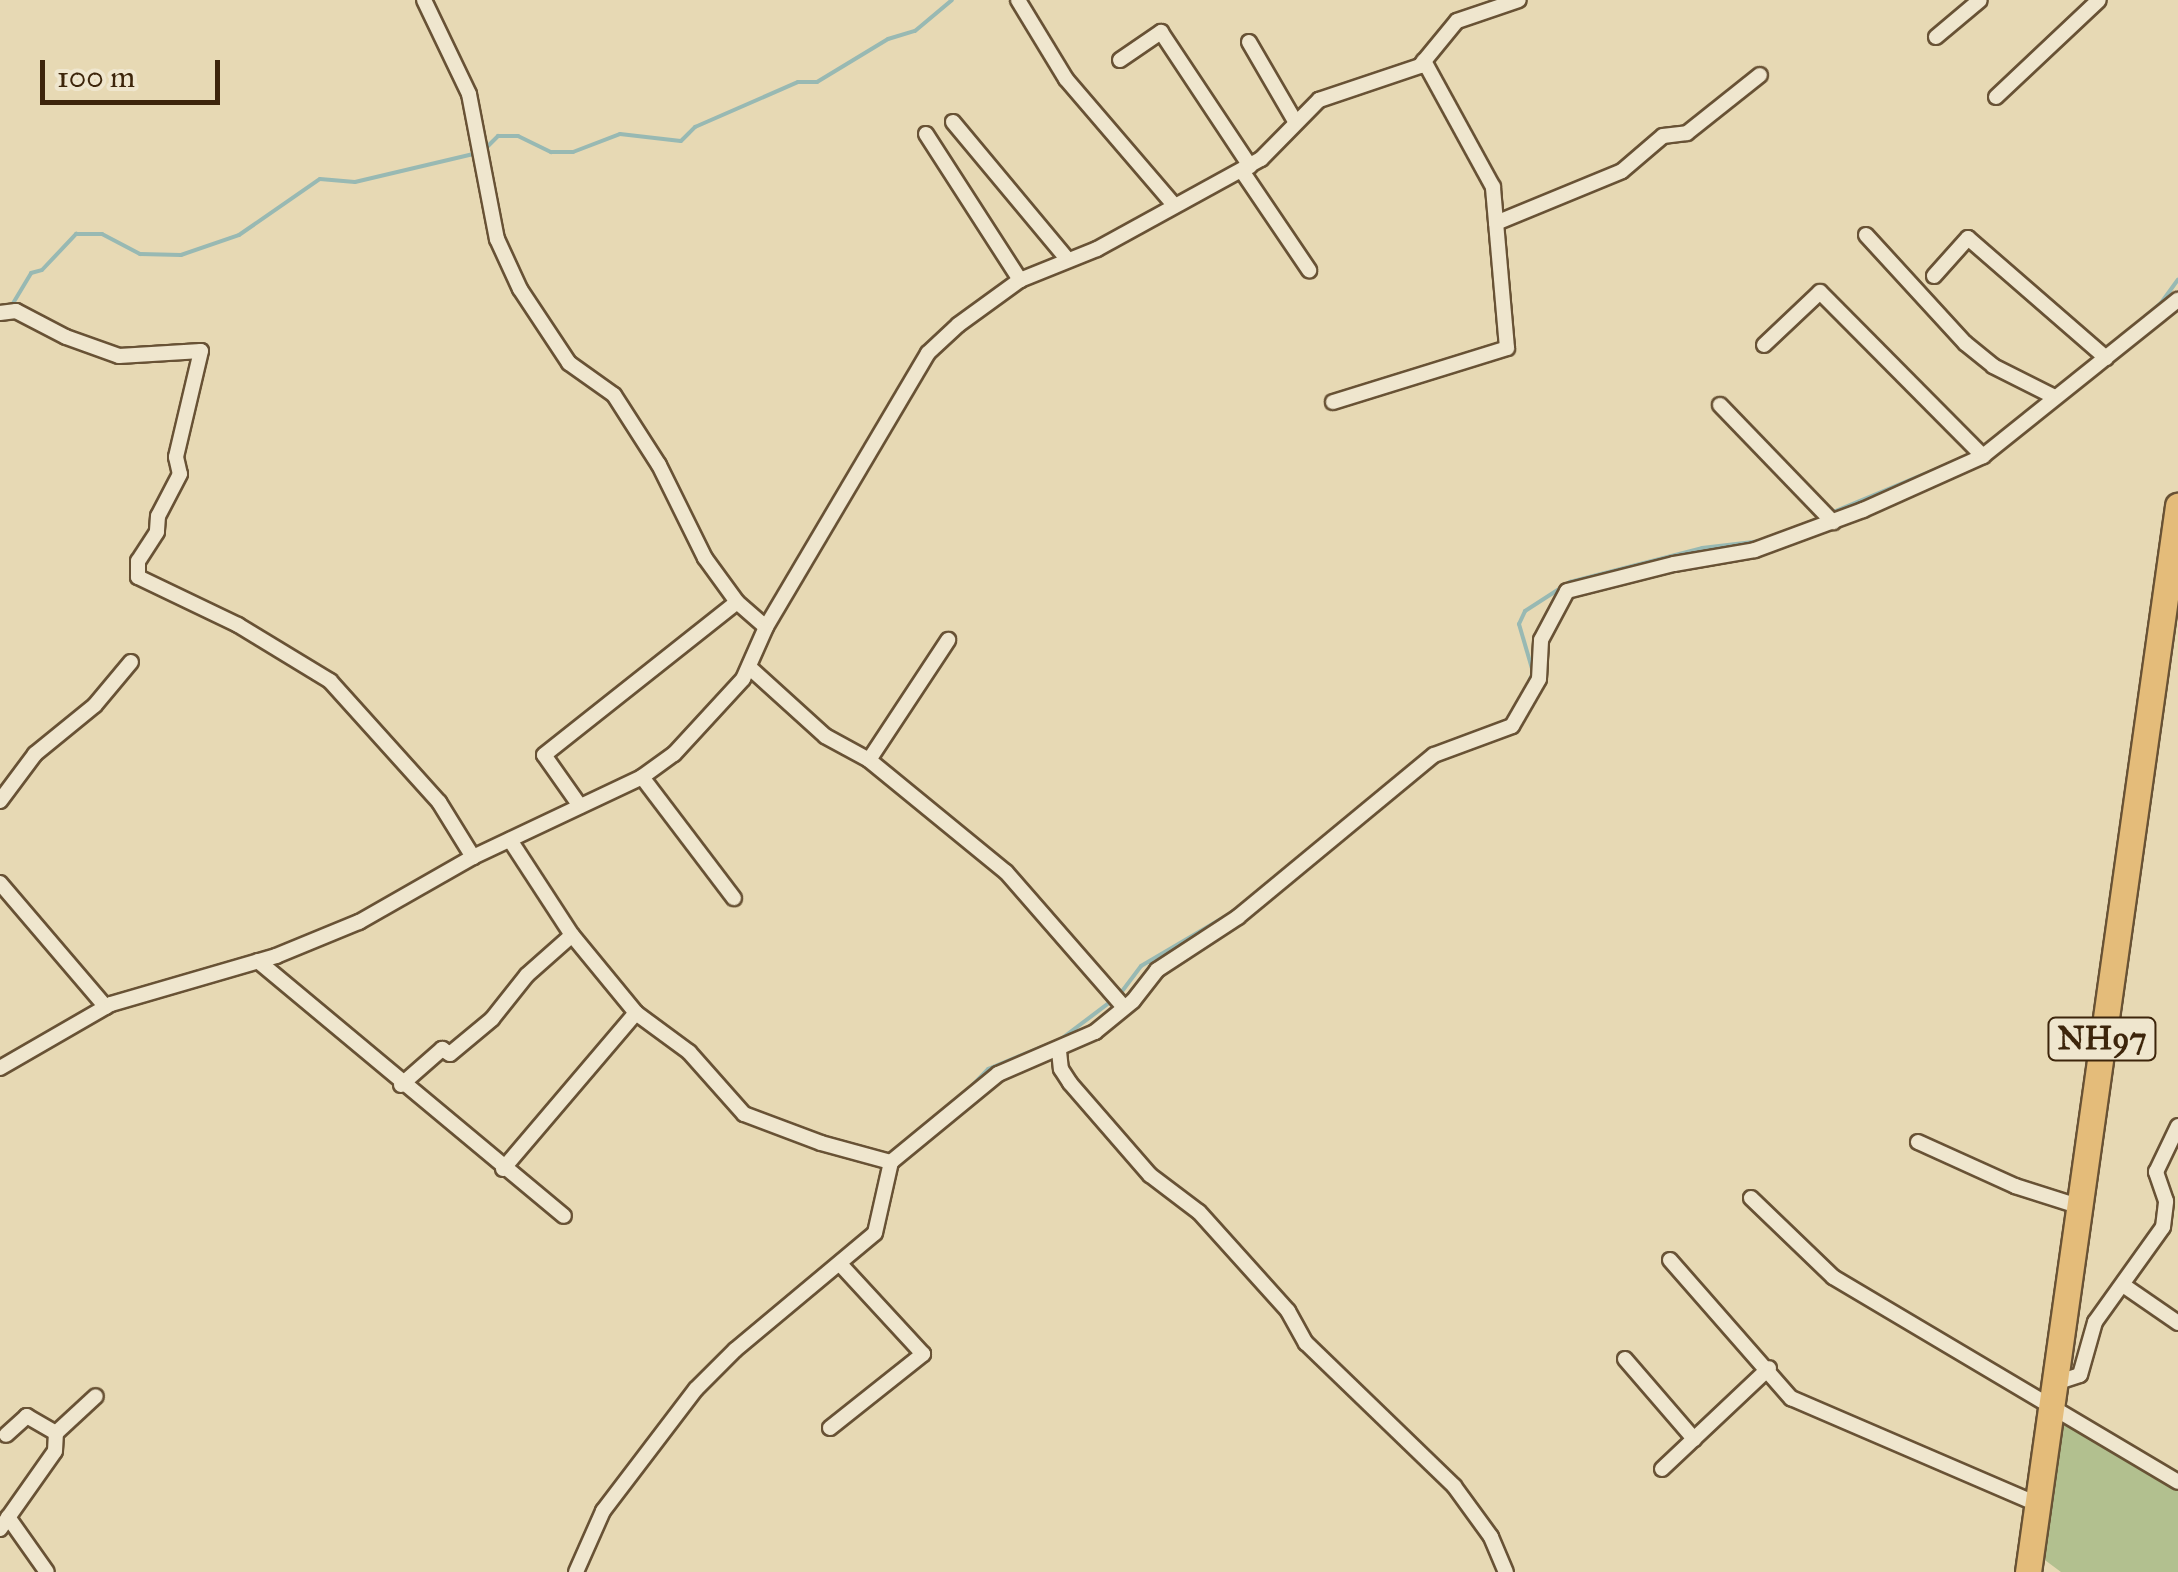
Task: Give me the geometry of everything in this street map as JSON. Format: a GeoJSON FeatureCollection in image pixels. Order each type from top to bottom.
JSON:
{"type":"FeatureCollection","features":[{"type":"Feature","properties":{"kind":"highway","name":"NH97"},"geometry":{"type":"LineString","coordinates":[[2028,1572],[2178,506]]}},
{"type":"Feature","properties":{"kind":"street"},"geometry":{"type":"LineString","coordinates":[[424,0],[470,94],[497,239],[520,289],[569,364],[614,395],[658,465],[705,558],[736,602],[766,627]]}},
{"type":"Feature","properties":{"kind":"street"},"geometry":{"type":"LineString","coordinates":[[1018,0],[1066,79],[1176,206]]}},
{"type":"Feature","properties":{"kind":"street"},"geometry":{"type":"LineString","coordinates":[[0,1068],[106,1007],[258,961],[358,922],[473,857],[642,777],[720,709],[750,667],[766,627],[928,353],[987,301],[1020,280],[1096,250],[1246,168],[1319,100],[1424,61],[1457,21],[1495,4],[1519,0]]}},
{"type":"Feature","properties":{"kind":"street"},"geometry":{"type":"LineString","coordinates":[[1936,37],[1980,0]]}},
{"type":"Feature","properties":{"kind":"street"},"geometry":{"type":"LineString","coordinates":[[1996,96],[2100,0]]}},
{"type":"Feature","properties":{"kind":"street"},"geometry":{"type":"LineString","coordinates":[[1120,60],[1161,32],[1309,270]]}},
{"type":"Feature","properties":{"kind":"street"},"geometry":{"type":"LineString","coordinates":[[1249,42],[1295,121]]}},
{"type":"Feature","properties":{"kind":"street"},"geometry":{"type":"LineString","coordinates":[[1333,402],[1507,348],[1493,187],[1424,61]]}},
{"type":"Feature","properties":{"kind":"street"},"geometry":{"type":"LineString","coordinates":[[1496,223],[1622,171],[1663,136],[1687,133],[1701,124],[1760,75]]}},
{"type":"Feature","properties":{"kind":"street"},"geometry":{"type":"LineString","coordinates":[[953,122],[1067,260]]}},
{"type":"Feature","properties":{"kind":"street"},"geometry":{"type":"LineString","coordinates":[[926,134],[1020,280]]}},
{"type":"Feature","properties":{"kind":"street"},"geometry":{"type":"LineString","coordinates":[[1866,235],[1965,342],[1993,366],[2055,397]]}},
{"type":"Feature","properties":{"kind":"street"},"geometry":{"type":"LineString","coordinates":[[1934,276],[1968,238],[2106,358]]}},
{"type":"Feature","properties":{"kind":"street"},"geometry":{"type":"LineString","coordinates":[[1764,345],[1820,292],[1983,456]]}},
{"type":"Feature","properties":{"kind":"street"},"geometry":{"type":"LineString","coordinates":[[576,1572],[603,1511],[696,1390],[735,1350],[875,1233],[891,1162],[998,1074],[1059,1051],[1095,1032],[1157,970],[1238,917],[1434,755],[1512,726],[1539,680],[1541,640],[1567,591],[1755,550],[1832,522],[1983,456],[2178,300]]}},
{"type":"Feature","properties":{"kind":"street"},"geometry":{"type":"LineString","coordinates":[[0,313],[16,311],[66,338],[119,356],[201,351],[176,457],[180,474],[158,516],[158,532],[138,562],[138,577],[238,624],[330,682],[440,802],[473,857]]}},
{"type":"Feature","properties":{"kind":"street"},"geometry":{"type":"LineString","coordinates":[[1720,405],[1832,522]]}},
{"type":"Feature","properties":{"kind":"street"},"geometry":{"type":"LineString","coordinates":[[580,806],[544,755],[736,602]]}},
{"type":"Feature","properties":{"kind":"street"},"geometry":{"type":"LineString","coordinates":[[869,760],[948,640]]}},
{"type":"Feature","properties":{"kind":"street"},"geometry":{"type":"LineString","coordinates":[[0,801],[35,754],[95,706],[130,662]]}},
{"type":"Feature","properties":{"kind":"street"},"geometry":{"type":"LineString","coordinates":[[750,667],[825,736],[869,760],[1006,872],[1123,1006]]}},
{"type":"Feature","properties":{"kind":"street"},"geometry":{"type":"LineString","coordinates":[[642,777],[734,898]]}},
{"type":"Feature","properties":{"kind":"street"},"geometry":{"type":"LineString","coordinates":[[510,840],[572,935],[636,1014],[688,1052],[744,1114],[821,1143],[891,1162]]}},
{"type":"Feature","properties":{"kind":"street"},"geometry":{"type":"LineString","coordinates":[[0,883],[106,1007]]}},
{"type":"Feature","properties":{"kind":"street"},"geometry":{"type":"LineString","coordinates":[[402,1084],[442,1048],[450,1054],[492,1019],[527,976],[572,935]]}},
{"type":"Feature","properties":{"kind":"street"},"geometry":{"type":"LineString","coordinates":[[258,961],[564,1216]]}},
{"type":"Feature","properties":{"kind":"street"},"geometry":{"type":"LineString","coordinates":[[503,1169],[636,1014]]}},
{"type":"Feature","properties":{"kind":"street"},"geometry":{"type":"LineString","coordinates":[[1059,1051],[1061,1069],[1070,1083],[1150,1176],[1199,1212],[1288,1310],[1306,1343],[1454,1486],[1491,1538],[1506,1572]]}},
{"type":"Feature","properties":{"kind":"street"},"geometry":{"type":"LineString","coordinates":[[2050,1396],[2080,1375],[2094,1322],[2163,1227],[2166,1201],[2156,1172],[2177,1132]]}},
{"type":"Feature","properties":{"kind":"street"},"geometry":{"type":"LineString","coordinates":[[1918,1142],[2015,1186],[2078,1206]]}},
{"type":"Feature","properties":{"kind":"street"},"geometry":{"type":"LineString","coordinates":[[1751,1198],[1833,1277],[2050,1396],[2178,1482]]}},
{"type":"Feature","properties":{"kind":"street"},"geometry":{"type":"LineString","coordinates":[[1670,1260],[1791,1398],[2037,1504]]}},
{"type":"Feature","properties":{"kind":"street"},"geometry":{"type":"LineString","coordinates":[[830,1428],[924,1354],[840,1264]]}},
{"type":"Feature","properties":{"kind":"street"},"geometry":{"type":"LineString","coordinates":[[2123,1285],[2178,1322]]}},
{"type":"Feature","properties":{"kind":"street"},"geometry":{"type":"LineString","coordinates":[[1625,1359],[1694,1438]]}},
{"type":"Feature","properties":{"kind":"street"},"geometry":{"type":"LineString","coordinates":[[1662,1469],[1768,1368]]}},
{"type":"Feature","properties":{"kind":"street"},"geometry":{"type":"LineString","coordinates":[[47,1572],[4,1523],[55,1450],[56,1434],[96,1396]]}},
{"type":"Feature","properties":{"kind":"street"},"geometry":{"type":"LineString","coordinates":[[6,1434],[26,1416],[56,1434]]}},
{"type":"Feature","properties":{"kind":"green space"},"geometry":{"type":"Polygon","coordinates":[[[2050,1412],[2178,1486],[2178,1572],[2061,1572],[2034,1552],[2050,1412]]]}},
{"type":"Feature","properties":{"kind":"waterway"},"geometry":{"type":"LineString","coordinates":[[486,148],[498,136],[518,136],[551,152],[573,152],[620,134],[681,141],[695,127],[798,82],[817,82],[888,39],[915,31],[952,0]]}},
{"type":"Feature","properties":{"kind":"waterway"},"geometry":{"type":"LineString","coordinates":[[12,305],[31,273],[42,270],[76,234],[102,234],[140,254],[181,255],[239,235],[320,179],[355,182],[478,153]]}},
{"type":"Feature","properties":{"kind":"waterway"},"geometry":{"type":"LineString","coordinates":[[2117,341],[2161,303],[2178,280]]}},
{"type":"Feature","properties":{"kind":"waterway"},"geometry":{"type":"LineString","coordinates":[[1831,513],[1960,459]]}},
{"type":"Feature","properties":{"kind":"waterway"},"geometry":{"type":"LineString","coordinates":[[1798,527],[1822,517]]}},
{"type":"Feature","properties":{"kind":"waterway"},"geometry":{"type":"LineString","coordinates":[[1527,687],[1533,672],[1519,624],[1525,611],[1570,582],[1702,548],[1762,541]]}},
{"type":"Feature","properties":{"kind":"waterway"},"geometry":{"type":"LineString","coordinates":[[1120,994],[1141,966],[1236,910]]}},
{"type":"Feature","properties":{"kind":"waterway"},"geometry":{"type":"LineString","coordinates":[[966,1092],[988,1069],[1061,1039],[1113,1000]]}}]}
